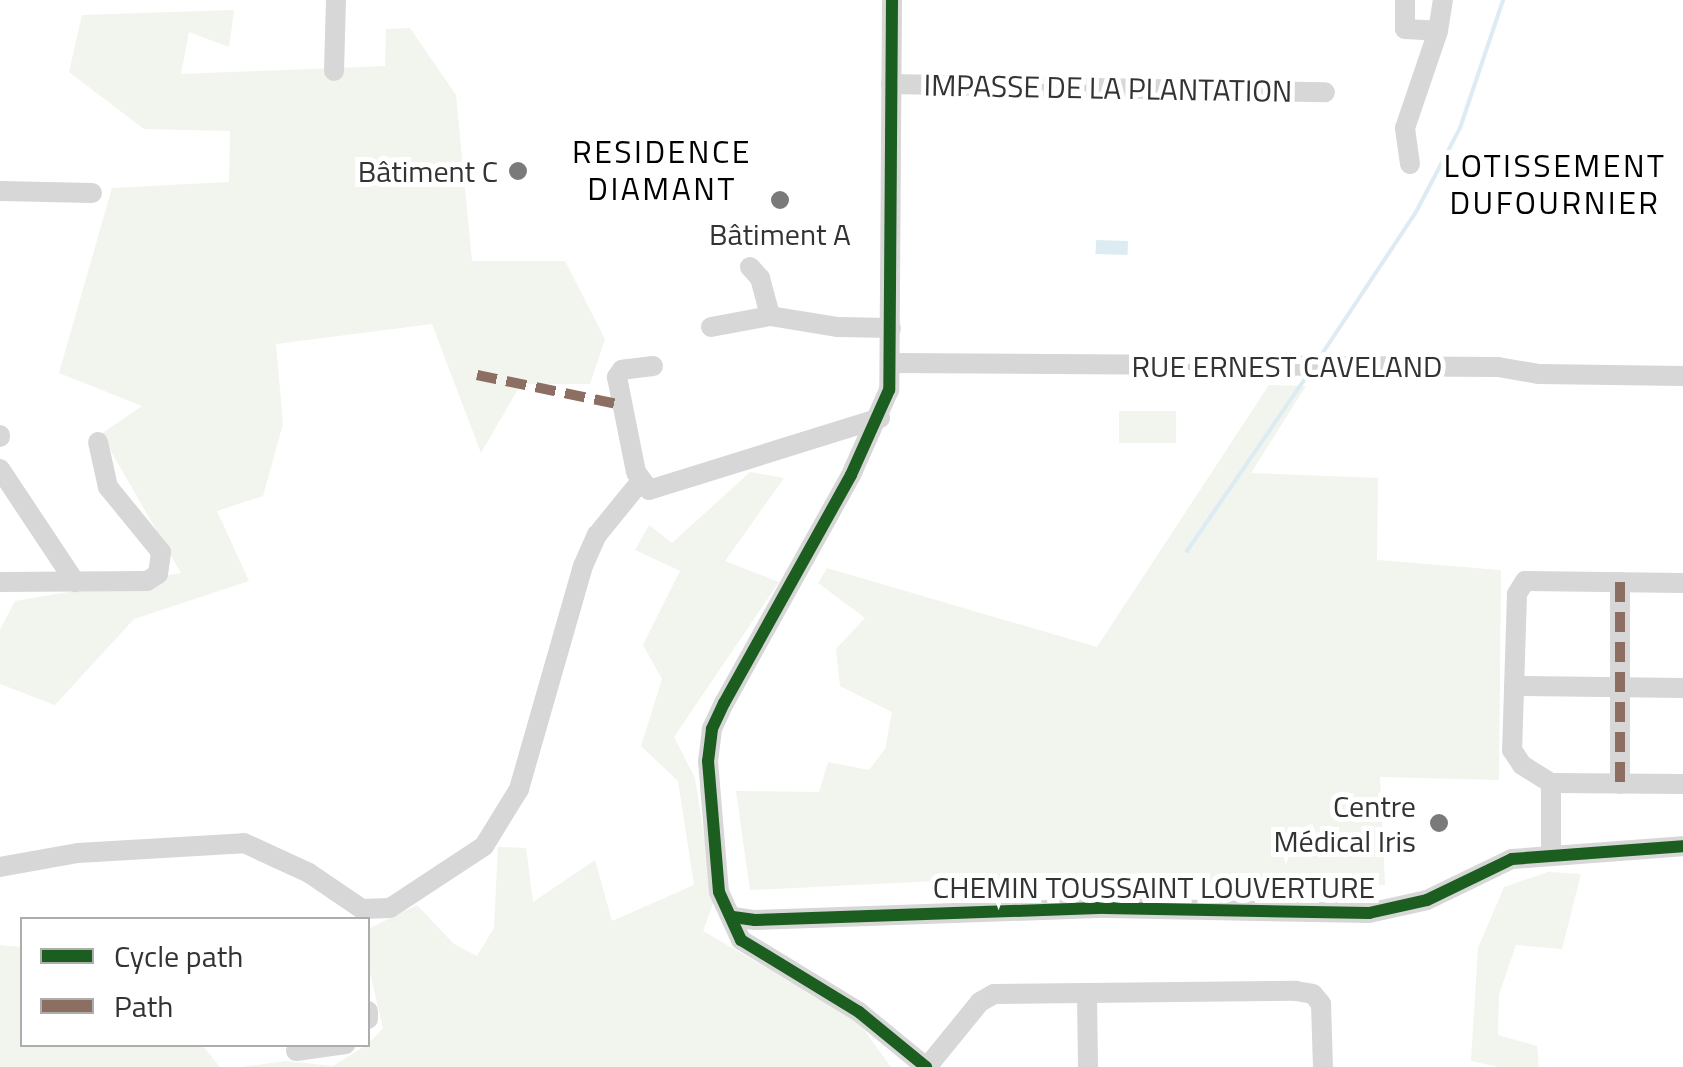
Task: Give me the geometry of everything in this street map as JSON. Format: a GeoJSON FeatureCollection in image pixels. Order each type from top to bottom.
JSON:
{"type":"FeatureCollection","features":[{"type":"Feature","properties":{"kind":"street"},"geometry":{"type":"LineString","coordinates":[[334,72],[336,0]]}},
{"type":"Feature","properties":{"kind":"street"},"geometry":{"type":"LineString","coordinates":[[892,0],[889,390],[880,418],[712,729],[708,761],[719,892],[741,940],[859,1012],[926,1067],[980,1002],[994,994],[1308,992],[1321,1004],[1323,1067]]}},
{"type":"Feature","properties":{"kind":"street"},"geometry":{"type":"LineString","coordinates":[[1405,0],[1406,29],[1438,31]]}},
{"type":"Feature","properties":{"kind":"street"},"geometry":{"type":"LineString","coordinates":[[1410,164],[1405,128],[1438,31],[1443,0]]}},
{"type":"Feature","properties":{"kind":"street","name":"IMPASSE DE LA PLANTATION"},"geometry":{"type":"LineString","coordinates":[[891,84],[1325,92]]}},
{"type":"Feature","properties":{"kind":"street"},"geometry":{"type":"LineString","coordinates":[[0,191],[92,193]]}},
{"type":"Feature","properties":{"kind":"street"},"geometry":{"type":"LineString","coordinates":[[750,267],[760,278],[770,316]]}},
{"type":"Feature","properties":{"kind":"street"},"geometry":{"type":"LineString","coordinates":[[711,326],[770,316],[838,327],[891,328]]}},
{"type":"Feature","properties":{"kind":"street","name":"RUE ERNEST CAVELAND"},"geometry":{"type":"LineString","coordinates":[[890,363],[1498,368],[1540,374],[1683,376]]}},
{"type":"Feature","properties":{"kind":"street"},"geometry":{"type":"LineString","coordinates":[[653,366],[622,370],[617,377],[640,482],[649,490],[663,489],[880,418]]}},
{"type":"Feature","properties":{"kind":"street"},"geometry":{"type":"LineString","coordinates":[[0,582],[150,580],[162,564],[154,541],[108,487],[98,442]]}},
{"type":"Feature","properties":{"kind":"street"},"geometry":{"type":"LineString","coordinates":[[0,469],[75,582]]}},
{"type":"Feature","properties":{"kind":"street"},"geometry":{"type":"LineString","coordinates":[[0,867],[78,854],[244,843],[309,874],[357,914],[390,908],[484,846],[519,790],[582,566],[597,535],[640,482]]}},
{"type":"Feature","properties":{"kind":"street"},"geometry":{"type":"LineString","coordinates":[[1683,582],[1524,581],[1517,594],[1512,750],[1522,765],[1551,783],[1683,784]]}},
{"type":"Feature","properties":{"kind":"street"},"geometry":{"type":"LineString","coordinates":[[1620,582],[1620,784]]}},
{"type":"Feature","properties":{"kind":"street"},"geometry":{"type":"LineString","coordinates":[[1514,686],[1683,688]]}},
{"type":"Feature","properties":{"kind":"street"},"geometry":{"type":"LineString","coordinates":[[1551,783],[1551,853]]}},
{"type":"Feature","properties":{"kind":"street","name":"CHEMIN TOUSSAINT LOUVERTURE"},"geometry":{"type":"LineString","coordinates":[[732,917],[756,920],[1105,908],[1369,913],[1426,900],[1500,862],[1551,853],[1683,846]]}},
{"type":"Feature","properties":{"kind":"street"},"geometry":{"type":"LineString","coordinates":[[1088,994],[1088,1067]]}},
{"type":"Feature","properties":{"kind":"street"},"geometry":{"type":"LineString","coordinates":[[296,1051],[325,1047]]}},
{"type":"Feature","properties":{"kind":"shaded area"},"geometry":{"type":"Polygon","coordinates":[[[234,10],[229,47],[189,32],[181,74],[385,66],[386,29],[410,28],[456,95],[472,261],[565,261],[605,339],[590,384],[521,384],[481,453],[432,324],[276,344],[283,424],[263,496],[217,511],[249,581],[134,619],[55,705],[0,684],[0,630],[15,601],[181,573],[101,434],[142,406],[59,373],[112,188],[229,182],[230,131],[144,129],[69,72],[82,15],[234,10]]]}},
{"type":"Feature","properties":{"kind":"shaded area"},"geometry":{"type":"Polygon","coordinates":[[[716,227],[747,227],[747,241],[716,241],[716,227]]]}},
{"type":"Feature","properties":{"kind":"shaded area"},"geometry":{"type":"Polygon","coordinates":[[[1096,240],[1128,241],[1127,255],[1096,254],[1096,240]]]}},
{"type":"Feature","properties":{"kind":"shaded area"},"geometry":{"type":"Polygon","coordinates":[[[1269,385],[1306,386],[1251,473],[1378,478],[1377,560],[1501,570],[1499,780],[1380,777],[1385,885],[937,881],[750,890],[736,791],[819,792],[828,762],[869,770],[885,749],[892,712],[840,686],[836,649],[865,618],[818,583],[827,568],[1097,647],[1269,385]]]}},
{"type":"Feature","properties":{"kind":"shaded area"},"geometry":{"type":"Polygon","coordinates":[[[1119,411],[1176,411],[1176,443],[1119,443],[1119,411]]]}},
{"type":"Feature","properties":{"kind":"shaded area"},"geometry":{"type":"Polygon","coordinates":[[[750,472],[784,478],[725,561],[779,582],[674,737],[695,778],[714,901],[703,931],[857,1020],[891,1067],[241,1067],[286,1061],[333,1066],[363,1047],[370,1047],[383,1028],[370,973],[370,928],[417,905],[454,944],[477,956],[494,928],[498,847],[526,848],[533,902],[595,860],[612,921],[694,885],[678,781],[641,746],[662,679],[643,645],[680,571],[635,550],[649,525],[672,543],[750,472]]]}},
{"type":"Feature","properties":{"kind":"shaded area"},"geometry":{"type":"Polygon","coordinates":[[[1548,872],[1581,874],[1562,949],[1516,945],[1499,995],[1498,1035],[1537,1046],[1539,1067],[1498,1067],[1471,1061],[1478,948],[1504,887],[1548,872]]]}},
{"type":"Feature","properties":{"kind":"shaded area"},"geometry":{"type":"Polygon","coordinates":[[[0,945],[20,947],[20,1047],[204,1047],[220,1067],[0,1067],[0,945]]]}},
{"type":"Feature","properties":{"kind":"waterway"},"geometry":{"type":"LineString","coordinates":[[1320,357],[1416,212],[1460,128],[1503,0]]}},
{"type":"Feature","properties":{"kind":"waterway"},"geometry":{"type":"LineString","coordinates":[[1187,551],[1309,373]]}},
{"type":"Feature","properties":{"kind":"marked path"},"geometry":{"type":"LineString","coordinates":[[477,375],[622,405]]}},
{"type":"Feature","properties":{"kind":"marked path"},"geometry":{"type":"LineString","coordinates":[[1620,582],[1620,784]]}},
{"type":"Feature","properties":{"kind":"cycle path"},"geometry":{"type":"LineString","coordinates":[[892,0],[889,390],[851,475],[724,703],[712,729],[708,761],[719,892],[741,940],[859,1012],[926,1067]]}},
{"type":"Feature","properties":{"kind":"cycle path"},"geometry":{"type":"LineString","coordinates":[[733,917],[755,920],[1105,908],[1369,913],[1427,900],[1512,859],[1683,846]]}},
{"type":"Feature","properties":{"kind":"place","name":"Bâtiment C"},"geometry":{"type":"Point","coordinates":[518,171]}},
{"type":"Feature","properties":{"kind":"place","name":"Bâtiment A"},"geometry":{"type":"Point","coordinates":[780,200]}},
{"type":"Feature","properties":{"kind":"place","name":"Centre Médical Iris"},"geometry":{"type":"Point","coordinates":[1439,823]}},
{"type":"Feature","properties":{"kind":"district","name":"RESIDENCE DIAMANT"},"geometry":{"type":"Point","coordinates":[662,170]}},
{"type":"Feature","properties":{"kind":"district","name":"LOTISSEMENT DUFOURNIER"},"geometry":{"type":"Point","coordinates":[1555,184]}}]}
